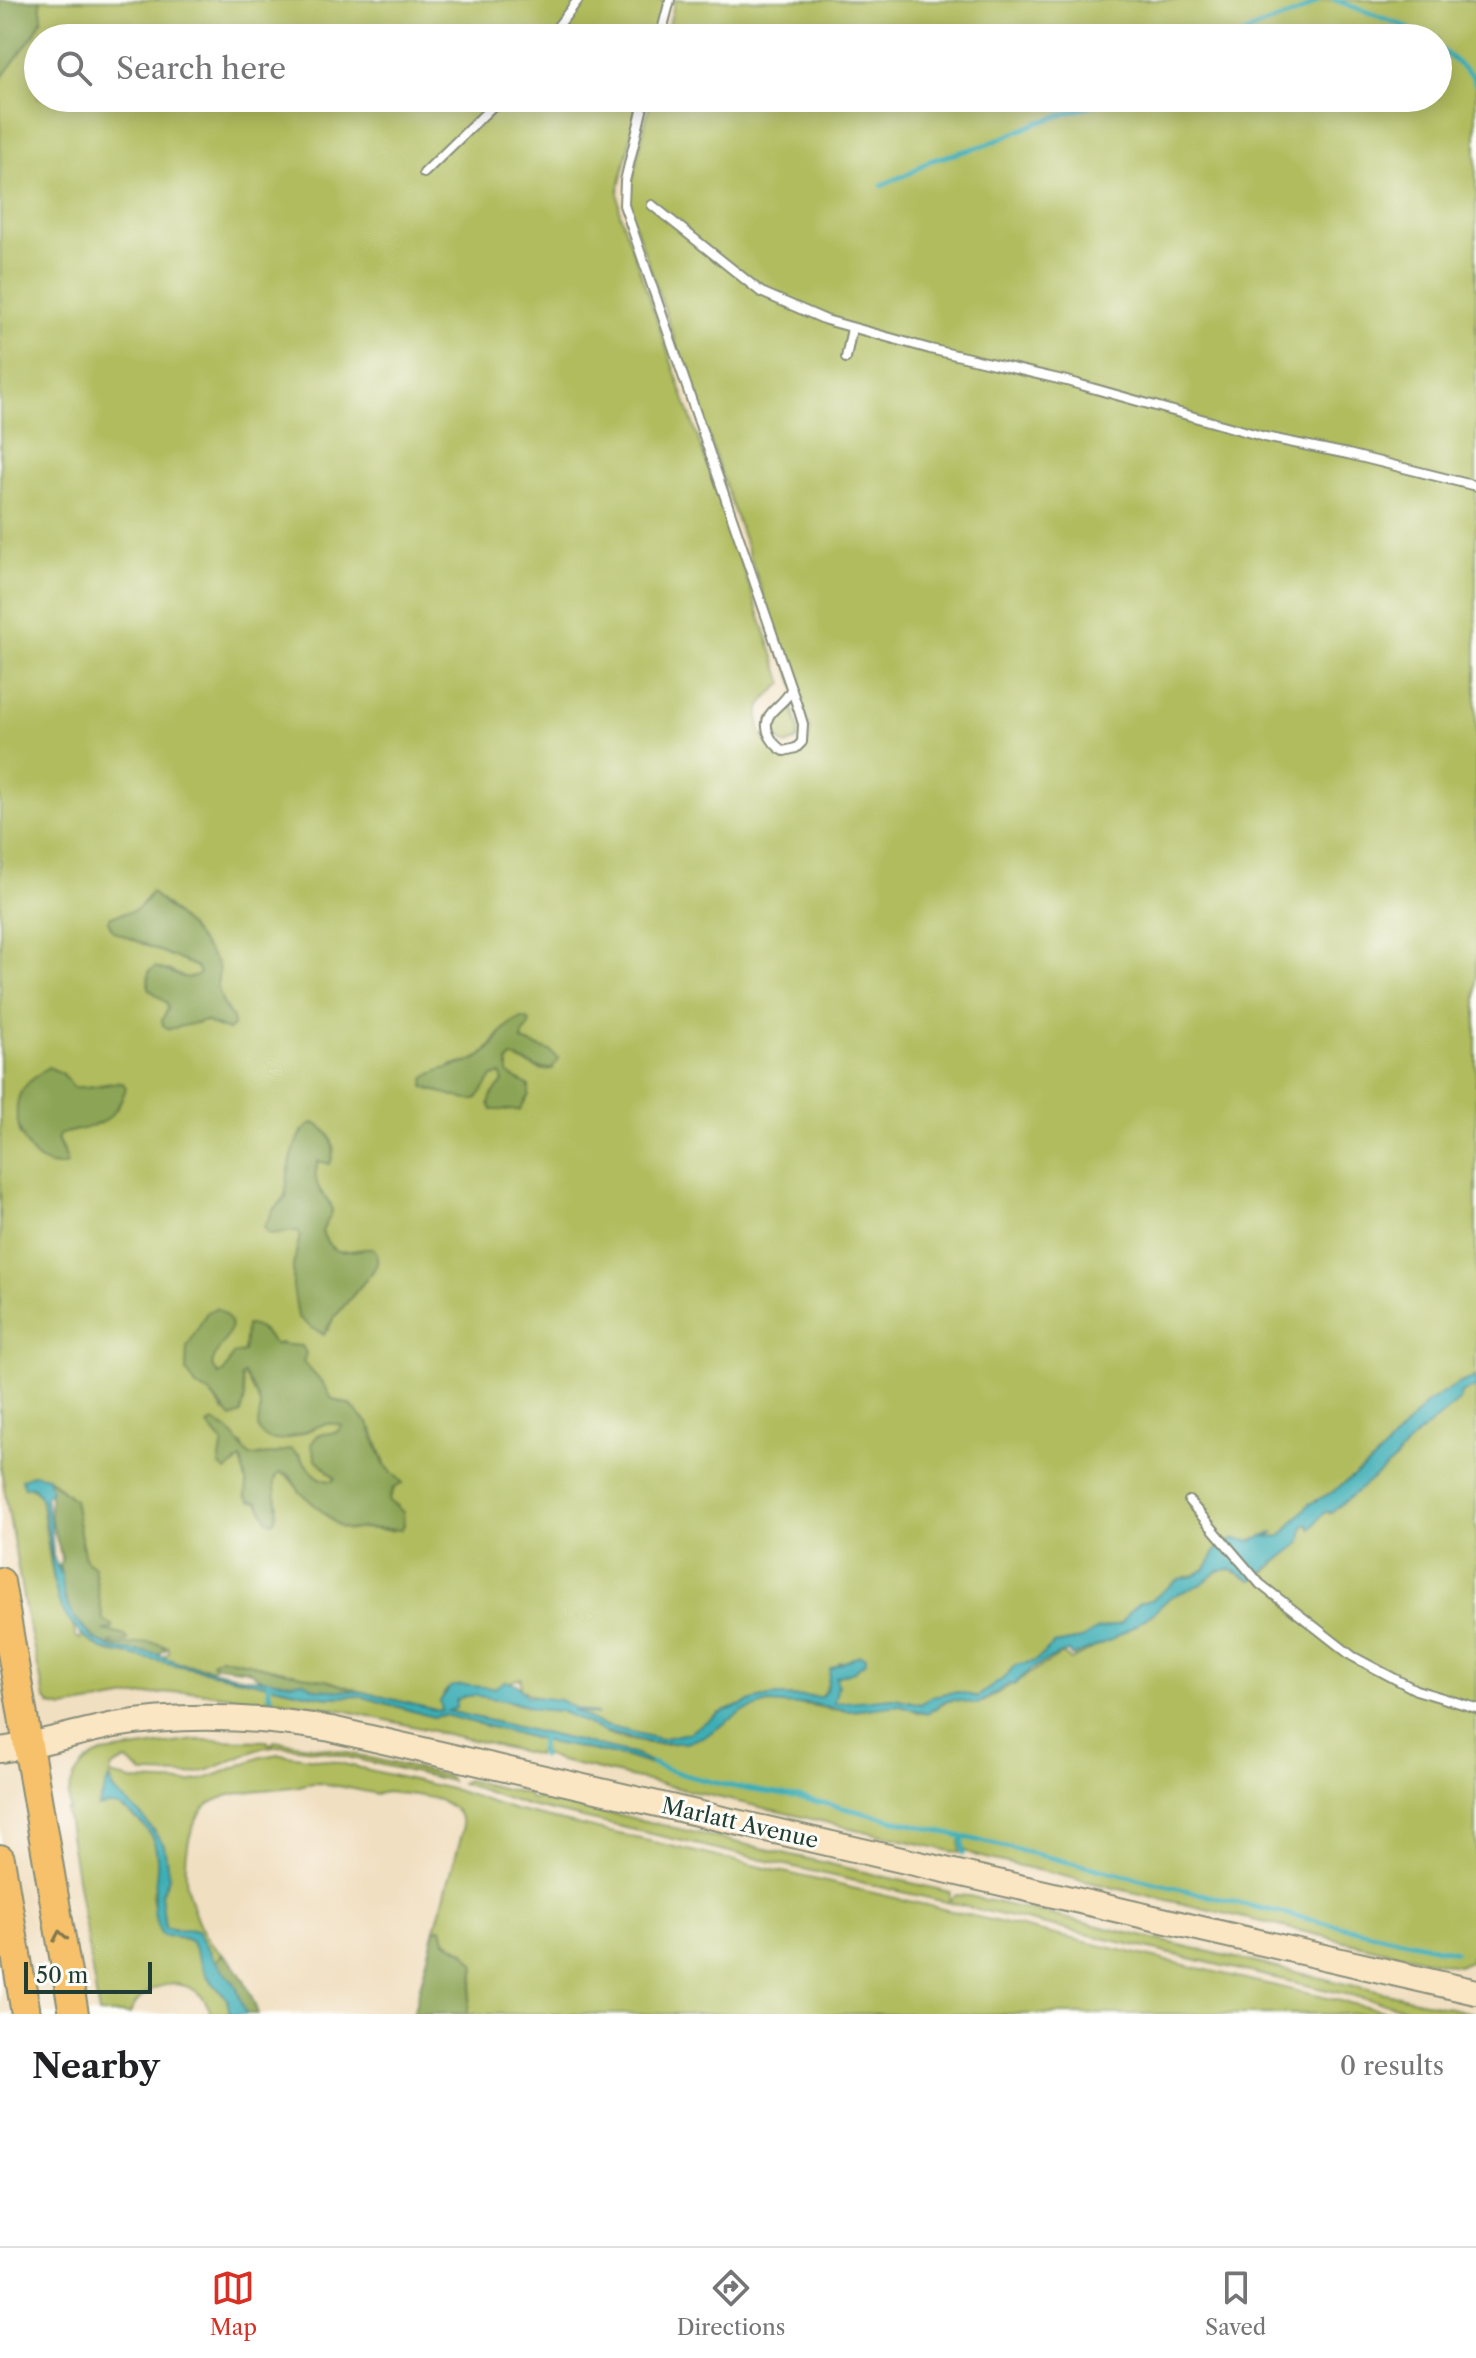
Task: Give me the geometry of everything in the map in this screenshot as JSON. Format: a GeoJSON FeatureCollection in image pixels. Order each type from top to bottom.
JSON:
{"type":"FeatureCollection","features":[{"type":"Feature","properties":{"kind":"highway"},"geometry":{"type":"LineString","coordinates":[[0,1582],[14,1748],[74,2014]]}},
{"type":"Feature","properties":{"kind":"highway"},"geometry":{"type":"LineString","coordinates":[[0,1859],[26,2014]]}},
{"type":"Feature","properties":{"kind":"main road","name":"Marlatt Avenue"},"geometry":{"type":"LineString","coordinates":[[14,1748],[114,1726],[184,1717],[259,1719],[320,1727],[1476,1992]]}},
{"type":"Feature","properties":{"kind":"lane"},"geometry":{"type":"LineString","coordinates":[[560,24],[578,0]]}},
{"type":"Feature","properties":{"kind":"lane"},"geometry":{"type":"LineString","coordinates":[[664,24],[670,0]]}},
{"type":"Feature","properties":{"kind":"lane"},"geometry":{"type":"LineString","coordinates":[[424,173],[487,112]]}},
{"type":"Feature","properties":{"kind":"lane"},"geometry":{"type":"LineString","coordinates":[[642,112],[625,181],[624,205],[627,217],[791,689],[803,724],[802,742],[796,748],[784,751],[769,735],[767,719],[770,712],[787,699],[791,689]]}},
{"type":"Feature","properties":{"kind":"lane"},"geometry":{"type":"LineString","coordinates":[[652,205],[761,292],[796,309],[852,328],[1067,381],[1265,437],[1476,486]]}},
{"type":"Feature","properties":{"kind":"lane"},"geometry":{"type":"LineString","coordinates":[[846,358],[852,328]]}},
{"type":"Feature","properties":{"kind":"lane"},"geometry":{"type":"LineString","coordinates":[[1189,1501],[1254,1579],[1342,1649],[1416,1690],[1476,1708]]}},
{"type":"Feature","properties":{"kind":"green space"},"geometry":{"type":"Polygon","coordinates":[[[0,0],[40,0],[40,24],[24,24],[24,48],[0,80],[0,0]]]}},
{"type":"Feature","properties":{"kind":"green space"},"geometry":{"type":"Polygon","coordinates":[[[40,0],[664,0],[658,24],[40,24],[40,0]]]}},
{"type":"Feature","properties":{"kind":"green space"},"geometry":{"type":"Polygon","coordinates":[[[675,0],[1476,0],[1476,1377],[1427,1403],[1375,1460],[1331,1493],[1309,1504],[1282,1536],[1268,1538],[1273,1533],[1252,1541],[1227,1543],[1204,1569],[1187,1576],[1153,1599],[1140,1603],[1121,1624],[1102,1628],[1081,1639],[1055,1644],[1035,1661],[1013,1668],[977,1697],[959,1692],[933,1696],[921,1704],[894,1698],[834,1703],[836,1676],[854,1671],[865,1662],[865,1657],[859,1655],[851,1661],[840,1662],[821,1697],[774,1696],[755,1700],[720,1713],[688,1733],[660,1739],[602,1725],[572,1710],[597,1715],[534,1696],[520,1688],[521,1678],[495,1688],[450,1688],[445,1692],[442,1711],[439,1711],[329,1681],[221,1657],[212,1662],[215,1667],[211,1668],[179,1663],[162,1657],[169,1653],[169,1647],[159,1644],[110,1644],[111,1641],[125,1642],[125,1636],[104,1630],[112,1629],[103,1621],[94,1567],[85,1560],[74,1500],[48,1477],[31,1475],[28,1486],[40,1493],[59,1602],[75,1636],[80,1639],[82,1635],[100,1648],[310,1694],[360,1696],[433,1717],[444,1715],[651,1765],[632,1754],[448,1711],[456,1708],[456,1700],[465,1696],[484,1696],[563,1712],[621,1738],[669,1744],[700,1736],[749,1707],[766,1703],[793,1703],[846,1711],[899,1705],[927,1713],[950,1700],[983,1702],[1062,1654],[1071,1660],[1130,1629],[1170,1597],[1218,1571],[1230,1569],[1252,1580],[1266,1572],[1301,1541],[1303,1526],[1308,1524],[1310,1528],[1325,1512],[1330,1513],[1392,1463],[1411,1440],[1459,1401],[1461,1393],[1476,1388],[1476,1954],[1470,1957],[1472,1960],[1458,1966],[1430,1961],[977,1856],[965,1851],[963,1841],[960,1841],[959,1853],[556,1760],[542,1753],[541,1742],[537,1755],[347,1711],[273,1699],[269,1688],[267,1701],[192,1691],[135,1696],[64,1708],[51,1705],[45,1698],[25,1609],[0,1464],[0,80],[24,48],[24,112],[637,112],[618,192],[620,214],[783,683],[764,701],[760,709],[760,727],[773,750],[789,758],[805,748],[810,730],[627,202],[648,112],[1452,112],[1452,24],[669,24],[675,0]],[[149,894],[138,910],[120,915],[113,931],[197,967],[201,973],[197,978],[189,979],[168,970],[149,971],[148,988],[167,1003],[163,1025],[169,1029],[205,1021],[219,1028],[233,1018],[219,994],[217,963],[167,905],[149,894]],[[522,1018],[503,1030],[478,1058],[452,1065],[430,1090],[475,1100],[492,1077],[501,1074],[503,1082],[489,1103],[492,1110],[519,1110],[529,1095],[529,1086],[508,1074],[508,1061],[512,1057],[542,1070],[553,1069],[550,1051],[522,1041],[522,1018]],[[30,1081],[18,1100],[19,1134],[66,1157],[57,1138],[60,1134],[99,1123],[119,1106],[118,1082],[81,1088],[30,1081]],[[302,1131],[285,1195],[273,1210],[278,1234],[299,1231],[301,1235],[296,1252],[298,1316],[313,1329],[328,1330],[333,1319],[373,1271],[365,1249],[339,1251],[325,1240],[321,1232],[332,1212],[331,1204],[318,1190],[314,1179],[318,1161],[302,1131]],[[207,1312],[195,1337],[186,1370],[197,1387],[210,1393],[224,1412],[245,1398],[241,1376],[244,1374],[259,1401],[267,1438],[290,1438],[330,1423],[342,1426],[337,1432],[318,1435],[326,1466],[335,1478],[333,1481],[317,1476],[299,1454],[250,1456],[242,1444],[212,1429],[223,1442],[219,1465],[233,1466],[241,1459],[246,1496],[258,1502],[264,1514],[278,1506],[274,1484],[280,1473],[331,1518],[350,1530],[392,1531],[398,1506],[389,1501],[394,1489],[373,1430],[351,1405],[332,1399],[316,1376],[282,1343],[274,1344],[266,1334],[246,1338],[244,1353],[233,1354],[224,1373],[219,1375],[212,1366],[213,1359],[228,1334],[229,1319],[207,1312]]]}},
{"type":"Feature","properties":{"kind":"green space"},"geometry":{"type":"Polygon","coordinates":[[[792,704],[799,730],[797,740],[786,745],[776,735],[774,720],[792,704]]]}},
{"type":"Feature","properties":{"kind":"green space"},"geometry":{"type":"Polygon","coordinates":[[[151,892],[189,927],[217,963],[217,985],[224,1007],[233,1018],[233,1026],[228,1030],[205,1021],[169,1029],[163,1025],[167,1003],[148,988],[149,971],[155,967],[190,978],[200,974],[197,967],[113,931],[108,921],[111,916],[139,907],[151,892]]]}},
{"type":"Feature","properties":{"kind":"green space"},"geometry":{"type":"Polygon","coordinates":[[[522,1018],[530,1023],[522,1041],[550,1051],[559,1059],[552,1069],[536,1067],[512,1057],[508,1061],[508,1074],[529,1086],[529,1095],[519,1110],[492,1110],[489,1103],[503,1082],[501,1074],[492,1077],[476,1100],[424,1087],[425,1078],[432,1074],[480,1057],[508,1026],[522,1018]]]}},
{"type":"Feature","properties":{"kind":"green space"},"geometry":{"type":"Polygon","coordinates":[[[48,1067],[62,1073],[73,1087],[123,1083],[126,1088],[115,1111],[101,1123],[60,1134],[57,1139],[67,1164],[55,1166],[44,1163],[28,1147],[18,1123],[17,1111],[22,1090],[48,1067]]]}},
{"type":"Feature","properties":{"kind":"green space"},"geometry":{"type":"Polygon","coordinates":[[[314,1123],[325,1130],[333,1146],[330,1164],[318,1161],[316,1172],[319,1188],[331,1209],[322,1232],[332,1248],[338,1251],[374,1249],[377,1253],[373,1271],[324,1334],[298,1317],[293,1267],[300,1235],[298,1231],[269,1234],[264,1227],[273,1210],[286,1198],[289,1168],[296,1145],[301,1135],[314,1123]]]}},
{"type":"Feature","properties":{"kind":"green space"},"geometry":{"type":"Polygon","coordinates":[[[216,1308],[230,1322],[228,1336],[212,1366],[219,1375],[224,1372],[233,1354],[244,1352],[246,1325],[255,1327],[274,1344],[302,1346],[306,1353],[303,1362],[325,1386],[332,1399],[351,1406],[368,1423],[384,1464],[403,1483],[393,1489],[389,1501],[403,1512],[404,1525],[401,1530],[349,1530],[340,1527],[300,1492],[289,1475],[280,1473],[275,1477],[277,1511],[273,1523],[268,1521],[258,1502],[250,1501],[246,1496],[241,1459],[226,1471],[219,1465],[223,1443],[208,1425],[213,1422],[232,1433],[250,1456],[291,1449],[314,1474],[333,1481],[335,1478],[316,1459],[311,1444],[318,1435],[337,1432],[342,1426],[322,1425],[288,1438],[268,1439],[260,1432],[260,1404],[244,1374],[241,1376],[245,1398],[241,1414],[231,1418],[210,1393],[197,1387],[186,1370],[187,1347],[207,1312],[216,1308]]]}},
{"type":"Feature","properties":{"kind":"green space"},"geometry":{"type":"Polygon","coordinates":[[[49,1480],[74,1500],[85,1560],[94,1567],[103,1620],[113,1626],[104,1630],[125,1636],[128,1640],[111,1641],[110,1644],[153,1643],[167,1649],[160,1653],[161,1656],[126,1651],[99,1642],[72,1615],[61,1587],[59,1565],[62,1559],[51,1519],[49,1480]]]}},
{"type":"Feature","properties":{"kind":"green space"},"geometry":{"type":"Polygon","coordinates":[[[220,1657],[356,1690],[327,1691],[302,1681],[291,1683],[261,1679],[248,1670],[218,1666],[212,1662],[220,1657]]]}},
{"type":"Feature","properties":{"kind":"green space"},"geometry":{"type":"Polygon","coordinates":[[[196,1740],[267,1741],[273,1744],[274,1741],[330,1749],[448,1776],[451,1781],[321,1751],[281,1746],[264,1747],[189,1775],[144,1774],[126,1760],[112,1767],[110,1775],[136,1781],[189,1783],[261,1757],[280,1754],[331,1761],[455,1790],[515,1810],[1397,2014],[467,2014],[475,1969],[460,1949],[445,1940],[440,1928],[435,1929],[463,1830],[461,1818],[446,1803],[423,1796],[387,1792],[377,1794],[317,1783],[243,1793],[214,1801],[205,1808],[192,1829],[186,1855],[186,1880],[200,1926],[222,1954],[216,1962],[197,1931],[165,1927],[161,1895],[169,1878],[155,1831],[113,1790],[111,1780],[98,1806],[118,1805],[146,1826],[155,1844],[159,1872],[152,1897],[159,1930],[192,1942],[206,1975],[227,1999],[230,2014],[211,2014],[205,2000],[196,1991],[172,1984],[147,1992],[130,2014],[99,2014],[66,1810],[69,1810],[72,1783],[86,1762],[102,1753],[196,1740]]]}},
{"type":"Feature","properties":{"kind":"green space"},"geometry":{"type":"Polygon","coordinates":[[[466,1780],[528,1794],[531,1799],[546,1798],[950,1892],[949,1900],[956,1895],[969,1896],[1476,2014],[1431,2014],[526,1805],[461,1783],[466,1780]]]}},
{"type":"Feature","properties":{"kind":"green space"},"geometry":{"type":"Polygon","coordinates":[[[442,1928],[445,1941],[465,1952],[475,1965],[467,2014],[413,2014],[435,1929],[442,1928]]]}},
{"type":"Feature","properties":{"kind":"green space"},"geometry":{"type":"Polygon","coordinates":[[[222,1954],[239,1973],[258,2014],[246,2014],[235,1984],[216,1962],[222,1954]]]}},
{"type":"Feature","properties":{"kind":"water"},"geometry":{"type":"Polygon","coordinates":[[[1476,1377],[1476,1388],[1461,1393],[1459,1401],[1411,1440],[1392,1463],[1332,1512],[1325,1512],[1311,1529],[1308,1524],[1303,1526],[1297,1546],[1252,1580],[1230,1569],[1218,1571],[1202,1584],[1170,1597],[1151,1615],[1111,1640],[1073,1656],[1070,1652],[1048,1660],[1014,1685],[1009,1684],[978,1704],[944,1701],[927,1714],[900,1705],[850,1711],[806,1703],[768,1703],[742,1712],[707,1735],[686,1743],[650,1743],[603,1731],[560,1711],[535,1709],[477,1696],[464,1696],[456,1700],[456,1708],[448,1711],[632,1754],[655,1763],[651,1765],[444,1715],[433,1717],[360,1696],[310,1694],[102,1649],[78,1630],[60,1605],[43,1507],[33,1487],[24,1487],[22,1479],[34,1474],[48,1477],[51,1491],[45,1497],[53,1556],[62,1577],[64,1599],[72,1615],[93,1639],[112,1648],[156,1654],[179,1663],[242,1677],[291,1683],[302,1681],[316,1689],[363,1692],[439,1711],[442,1710],[440,1701],[450,1687],[494,1688],[505,1681],[516,1684],[527,1696],[560,1700],[596,1714],[572,1710],[602,1725],[660,1739],[688,1733],[720,1713],[755,1700],[774,1696],[821,1697],[827,1689],[830,1669],[859,1655],[865,1657],[865,1662],[854,1671],[836,1677],[838,1686],[834,1703],[894,1698],[921,1704],[932,1696],[959,1692],[977,1697],[1004,1678],[1015,1665],[1035,1661],[1054,1644],[1081,1639],[1098,1629],[1121,1624],[1140,1603],[1153,1599],[1179,1579],[1194,1576],[1205,1569],[1216,1551],[1234,1539],[1252,1541],[1275,1532],[1268,1537],[1282,1536],[1309,1504],[1331,1493],[1375,1460],[1427,1403],[1476,1377]]]}},
{"type":"Feature","properties":{"kind":"water"},"geometry":{"type":"Polygon","coordinates":[[[109,1778],[113,1790],[142,1816],[164,1845],[169,1878],[161,1895],[165,1927],[197,1931],[214,1959],[235,1984],[246,2014],[230,2014],[227,1999],[206,1975],[192,1942],[182,1937],[163,1936],[154,1906],[155,1845],[147,1830],[124,1809],[116,1805],[98,1807],[109,1778]]]}},
{"type":"Feature","properties":{"kind":"waterway"},"geometry":{"type":"LineString","coordinates":[[1266,24],[1299,12],[1318,0]]}},
{"type":"Feature","properties":{"kind":"waterway"},"geometry":{"type":"LineString","coordinates":[[1335,0],[1399,24]]}},
{"type":"Feature","properties":{"kind":"waterway"},"geometry":{"type":"LineString","coordinates":[[1452,59],[1473,76],[1476,85]]}},
{"type":"Feature","properties":{"kind":"waterway"},"geometry":{"type":"LineString","coordinates":[[882,185],[929,161],[986,145],[1071,112]]}},
{"type":"Feature","properties":{"kind":"waterway"},"geometry":{"type":"LineString","coordinates":[[269,1682],[272,1700]]}},
{"type":"Feature","properties":{"kind":"waterway"},"geometry":{"type":"LineString","coordinates":[[542,1756],[543,1737]]}},
{"type":"Feature","properties":{"kind":"waterway"},"geometry":{"type":"LineString","coordinates":[[651,1763],[704,1780],[798,1797],[1455,1952]]}},
{"type":"Feature","properties":{"kind":"waterway"},"geometry":{"type":"LineString","coordinates":[[962,1838],[963,1853]]}}]}
